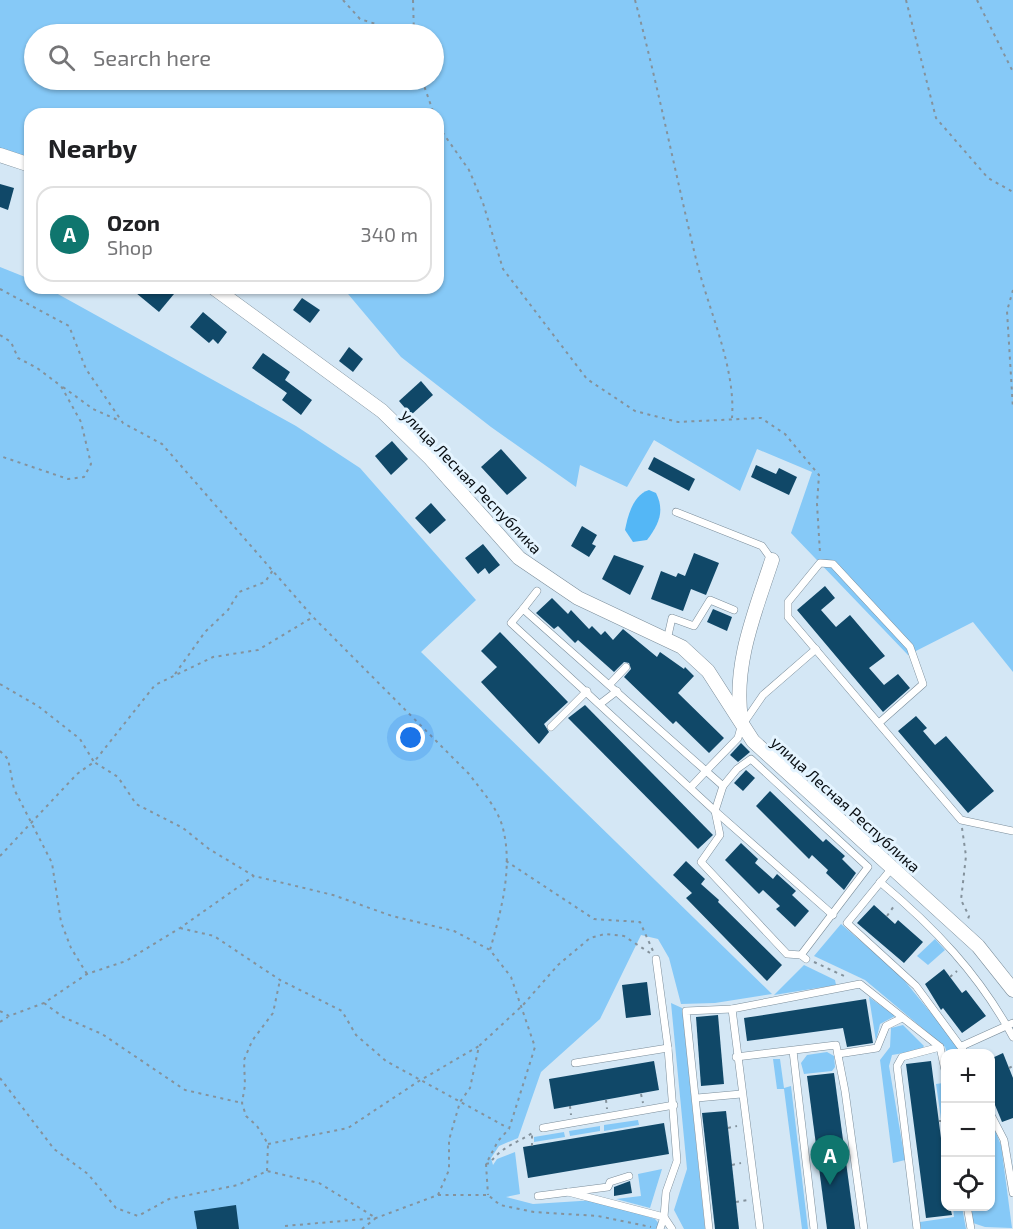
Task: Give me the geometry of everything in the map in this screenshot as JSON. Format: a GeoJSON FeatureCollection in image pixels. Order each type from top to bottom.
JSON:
{"type":"FeatureCollection","features":[{"type":"Feature","properties":{"kind":"street"},"geometry":{"type":"LineString","coordinates":[[0,155],[24,163]]}},
{"type":"Feature","properties":{"kind":"street","name":"улица Лесная Республика"},"geometry":{"type":"LineString","coordinates":[[222,294],[382,411],[431,459],[519,558],[578,598],[682,647],[708,671],[741,727],[753,741],[978,946],[1013,990]]}},
{"type":"Feature","properties":{"kind":"street"},"geometry":{"type":"LineString","coordinates":[[741,727],[737,698],[738,675],[749,630],[771,560]]}},
{"type":"Feature","properties":{"kind":"lane"},"geometry":{"type":"LineString","coordinates":[[676,512],[762,546],[771,560]]}},
{"type":"Feature","properties":{"kind":"lane"},"geometry":{"type":"LineString","coordinates":[[879,723],[923,684],[910,647],[833,564],[820,563],[788,602],[788,616],[816,650],[961,819],[1013,831]]}},
{"type":"Feature","properties":{"kind":"lane"},"geometry":{"type":"LineString","coordinates":[[537,591],[511,623],[715,811],[833,915]]}},
{"type":"Feature","properties":{"kind":"lane"},"geometry":{"type":"LineString","coordinates":[[667,640],[672,618],[694,626],[710,600],[734,609]]}},
{"type":"Feature","properties":{"kind":"lane"},"geometry":{"type":"LineString","coordinates":[[523,609],[723,786]]}},
{"type":"Feature","properties":{"kind":"lane"},"geometry":{"type":"LineString","coordinates":[[690,788],[738,738],[741,727],[764,694],[816,650]]}},
{"type":"Feature","properties":{"kind":"lane"},"geometry":{"type":"LineString","coordinates":[[610,684],[626,667]]}},
{"type":"Feature","properties":{"kind":"lane"},"geometry":{"type":"LineString","coordinates":[[551,727],[587,691]]}},
{"type":"Feature","properties":{"kind":"lane"},"geometry":{"type":"LineString","coordinates":[[600,704],[616,691]]}},
{"type":"Feature","properties":{"kind":"lane"},"geometry":{"type":"LineString","coordinates":[[751,759],[868,867],[804,957],[787,954],[701,862],[720,835],[715,811],[723,786],[737,769],[751,759]]}},
{"type":"Feature","properties":{"kind":"lane"},"geometry":{"type":"LineString","coordinates":[[892,868],[847,923],[916,986],[964,1049]]}},
{"type":"Feature","properties":{"kind":"lane"},"geometry":{"type":"LineString","coordinates":[[880,882],[945,941],[966,964],[1010,1024],[1013,1037]]}},
{"type":"Feature","properties":{"kind":"lane"},"geometry":{"type":"LineString","coordinates":[[945,941],[958,927]]}},
{"type":"Feature","properties":{"kind":"lane"},"geometry":{"type":"LineString","coordinates":[[656,959],[674,1105],[677,1161],[666,1192],[664,1217],[660,1229]]}},
{"type":"Feature","properties":{"kind":"lane"},"geometry":{"type":"LineString","coordinates":[[709,1229],[697,1098],[686,1011],[732,1008],[860,984],[940,1047],[941,1053]]}},
{"type":"Feature","properties":{"kind":"lane"},"geometry":{"type":"LineString","coordinates":[[732,1008],[736,1057],[760,1229]]}},
{"type":"Feature","properties":{"kind":"lane"},"geometry":{"type":"LineString","coordinates":[[838,1054],[877,1048],[886,1026],[902,1018]]}},
{"type":"Feature","properties":{"kind":"lane"},"geometry":{"type":"LineString","coordinates":[[962,1046],[1010,1024]]}},
{"type":"Feature","properties":{"kind":"lane"},"geometry":{"type":"LineString","coordinates":[[736,1057],[836,1045],[864,1229]]}},
{"type":"Feature","properties":{"kind":"lane"},"geometry":{"type":"LineString","coordinates":[[917,1229],[897,1066],[902,1057],[940,1047]]}},
{"type":"Feature","properties":{"kind":"lane"},"geometry":{"type":"LineString","coordinates":[[574,1063],[668,1048]]}},
{"type":"Feature","properties":{"kind":"lane"},"geometry":{"type":"LineString","coordinates":[[794,1051],[814,1229]]}},
{"type":"Feature","properties":{"kind":"lane"},"geometry":{"type":"LineString","coordinates":[[697,1098],[741,1094]]}},
{"type":"Feature","properties":{"kind":"lane"},"geometry":{"type":"LineString","coordinates":[[543,1128],[674,1105]]}},
{"type":"Feature","properties":{"kind":"lane"},"geometry":{"type":"LineString","coordinates":[[995,1123],[1004,1140],[1013,1192]]}},
{"type":"Feature","properties":{"kind":"lane"},"geometry":{"type":"LineString","coordinates":[[538,1196],[608,1187],[610,1182],[629,1176]]}},
{"type":"Feature","properties":{"kind":"lane"},"geometry":{"type":"LineString","coordinates":[[568,1192],[664,1217],[672,1229]]}},
{"type":"Feature","properties":{"kind":"lane"},"geometry":{"type":"LineString","coordinates":[[968,1211],[970,1229]]}},
{"type":"Feature","properties":{"kind":"path"},"geometry":{"type":"LineString","coordinates":[[343,0],[360,19],[376,24]]}},
{"type":"Feature","properties":{"kind":"path"},"geometry":{"type":"LineString","coordinates":[[413,0],[414,24]]}},
{"type":"Feature","properties":{"kind":"path"},"geometry":{"type":"LineString","coordinates":[[635,0],[657,83],[696,260],[734,393],[732,418]]}},
{"type":"Feature","properties":{"kind":"path"},"geometry":{"type":"LineString","coordinates":[[906,0],[936,118],[987,178],[1013,192]]}},
{"type":"Feature","properties":{"kind":"path"},"geometry":{"type":"LineString","coordinates":[[977,0],[1013,72]]}},
{"type":"Feature","properties":{"kind":"path"},"geometry":{"type":"LineString","coordinates":[[426,90],[432,108]]}},
{"type":"Feature","properties":{"kind":"path"},"geometry":{"type":"LineString","coordinates":[[444,135],[469,170],[483,203],[503,269],[587,379],[635,411],[678,422],[761,418],[785,434],[819,475],[817,504],[820,563]]}},
{"type":"Feature","properties":{"kind":"path"},"geometry":{"type":"LineString","coordinates":[[0,289],[69,326],[86,369],[123,423]]}},
{"type":"Feature","properties":{"kind":"path"},"geometry":{"type":"LineString","coordinates":[[1013,290],[1007,311],[1013,408]]}},
{"type":"Feature","properties":{"kind":"path"},"geometry":{"type":"LineString","coordinates":[[0,294],[4,291]]}},
{"type":"Feature","properties":{"kind":"path"},"geometry":{"type":"LineString","coordinates":[[0,335],[11,342],[18,358],[38,368],[93,409],[162,444],[313,616],[469,774],[490,802],[502,825],[506,861],[504,894],[490,950]]}},
{"type":"Feature","properties":{"kind":"path"},"geometry":{"type":"LineString","coordinates":[[0,456],[68,479],[84,477],[91,464],[81,422],[61,386]]}},
{"type":"Feature","properties":{"kind":"path"},"geometry":{"type":"LineString","coordinates":[[175,674],[205,632],[228,610],[239,592],[264,582],[274,569]]}},
{"type":"Feature","properties":{"kind":"path"},"geometry":{"type":"LineString","coordinates":[[0,856],[77,774],[94,762],[156,685],[213,657],[258,650],[313,616]]}},
{"type":"Feature","properties":{"kind":"path"},"geometry":{"type":"LineString","coordinates":[[0,684],[38,706],[80,739],[94,762],[118,777],[136,804],[183,828],[209,849],[254,876],[333,895],[392,916],[454,931],[490,950],[511,977],[523,1005],[535,1047],[509,1129],[498,1141],[486,1164],[488,1195]]}},
{"type":"Feature","properties":{"kind":"path"},"geometry":{"type":"LineString","coordinates":[[0,751],[8,759],[14,789],[32,820],[52,863],[61,922],[71,948],[87,974]]}},
{"type":"Feature","properties":{"kind":"path"},"geometry":{"type":"LineString","coordinates":[[961,819],[966,856],[961,900]]}},
{"type":"Feature","properties":{"kind":"path"},"geometry":{"type":"LineString","coordinates":[[506,861],[594,919],[640,922],[656,959]]}},
{"type":"Feature","properties":{"kind":"path"},"geometry":{"type":"LineString","coordinates":[[0,1022],[9,1016],[44,1003],[87,974],[126,962],[180,928],[254,876]]}},
{"type":"Feature","properties":{"kind":"path"},"geometry":{"type":"LineString","coordinates":[[887,916],[899,898]]}},
{"type":"Feature","properties":{"kind":"path"},"geometry":{"type":"LineString","coordinates":[[180,928],[214,936],[280,980],[342,1011],[356,1035],[386,1061],[509,1129]]}},
{"type":"Feature","properties":{"kind":"path"},"geometry":{"type":"LineString","coordinates":[[268,1143],[348,1128],[419,1081],[479,1046],[523,1005],[558,964],[590,938],[605,934],[624,936],[656,959]]}},
{"type":"Feature","properties":{"kind":"path"},"geometry":{"type":"LineString","coordinates":[[804,957],[860,984]]}},
{"type":"Feature","properties":{"kind":"path"},"geometry":{"type":"LineString","coordinates":[[267,1172],[268,1143],[257,1126],[246,1116],[242,1103],[245,1085],[244,1060],[252,1041],[273,1013],[280,980]]}},
{"type":"Feature","properties":{"kind":"path"},"geometry":{"type":"LineString","coordinates":[[44,1003],[63,1017],[102,1034],[185,1090],[242,1103]]}},
{"type":"Feature","properties":{"kind":"path"},"geometry":{"type":"LineString","coordinates":[[0,1011],[9,1016]]}},
{"type":"Feature","properties":{"kind":"path"},"geometry":{"type":"LineString","coordinates":[[438,1195],[449,1170],[449,1140],[460,1102],[470,1088],[479,1046]]}},
{"type":"Feature","properties":{"kind":"path"},"geometry":{"type":"LineString","coordinates":[[0,1078],[54,1149],[88,1174],[116,1208],[138,1216],[169,1199],[238,1185],[267,1172],[319,1183],[376,1218]]}},
{"type":"Feature","properties":{"kind":"path"},"geometry":{"type":"LineString","coordinates":[[570,1106],[571,1118]]}},
{"type":"Feature","properties":{"kind":"path"},"geometry":{"type":"LineString","coordinates":[[486,1164],[490,1163],[498,1151],[517,1144],[532,1133],[532,1146]]}},
{"type":"Feature","properties":{"kind":"path"},"geometry":{"type":"LineString","coordinates":[[285,1226],[376,1218],[438,1195],[488,1195],[500,1204],[534,1212],[598,1216],[660,1229]]}},
{"type":"Feature","properties":{"kind":"path"},"geometry":{"type":"LineString","coordinates":[[362,1229],[376,1218]]}},
{"type":"Feature","properties":{"kind":"shaded area"},"geometry":{"type":"Polygon","coordinates":[[[0,0],[1013,0],[1013,672],[973,622],[908,655],[791,533],[812,472],[757,449],[740,491],[654,440],[627,487],[580,465],[576,487],[491,427],[401,357],[348,294],[444,294],[444,108],[24,108],[24,158],[0,149],[0,0]]]}},
{"type":"Feature","properties":{"kind":"shaded area"},"geometry":{"type":"Polygon","coordinates":[[[0,267],[24,277],[24,294],[58,294],[296,426],[360,468],[476,600],[421,652],[772,994],[715,1003],[681,1004],[669,958],[658,939],[641,935],[600,1019],[541,1072],[518,1138],[499,1146],[491,1158],[493,1165],[497,1159],[515,1152],[520,1194],[506,1197],[533,1204],[596,1200],[655,1219],[664,1229],[0,1229],[0,267]]]}},
{"type":"Feature","properties":{"kind":"shaded area"},"geometry":{"type":"Polygon","coordinates":[[[649,490],[656,493],[659,500],[659,517],[647,540],[633,542],[625,530],[628,518],[635,501],[649,490]]]}},
{"type":"Feature","properties":{"kind":"shaded area"},"geometry":{"type":"Polygon","coordinates":[[[841,924],[899,974],[954,1041],[958,1049],[946,1049],[865,980],[814,956],[841,924]]]}},
{"type":"Feature","properties":{"kind":"shaded area"},"geometry":{"type":"Polygon","coordinates":[[[935,939],[945,950],[928,965],[917,956],[935,939]]]}},
{"type":"Feature","properties":{"kind":"shaded area"},"geometry":{"type":"Polygon","coordinates":[[[804,965],[835,980],[836,985],[774,995],[804,965]]]}},
{"type":"Feature","properties":{"kind":"shaded area"},"geometry":{"type":"Polygon","coordinates":[[[869,997],[895,1016],[880,1024],[876,1041],[869,997]]]}},
{"type":"Feature","properties":{"kind":"shaded area"},"geometry":{"type":"Polygon","coordinates":[[[671,1003],[682,1008],[705,1229],[684,1229],[674,1210],[687,1169],[671,1003]]]}},
{"type":"Feature","properties":{"kind":"shaded area"},"geometry":{"type":"Polygon","coordinates":[[[903,1025],[924,1046],[921,1050],[892,1055],[889,1066],[905,1160],[893,1163],[880,1060],[890,1047],[891,1028],[903,1025]]]}},
{"type":"Feature","properties":{"kind":"shaded area"},"geometry":{"type":"Polygon","coordinates":[[[827,1052],[834,1056],[835,1067],[832,1071],[804,1074],[801,1063],[807,1055],[827,1052]]]}},
{"type":"Feature","properties":{"kind":"shaded area"},"geometry":{"type":"Polygon","coordinates":[[[773,1059],[780,1059],[784,1088],[791,1086],[808,1229],[802,1229],[784,1089],[777,1089],[773,1059]]]}},
{"type":"Feature","properties":{"kind":"shaded area"},"geometry":{"type":"Polygon","coordinates":[[[941,1083],[941,1119],[936,1084],[941,1083]]]}},
{"type":"Feature","properties":{"kind":"shaded area"},"geometry":{"type":"Polygon","coordinates":[[[638,1120],[639,1125],[604,1131],[604,1125],[638,1120]]]}},
{"type":"Feature","properties":{"kind":"shaded area"},"geometry":{"type":"Polygon","coordinates":[[[600,1126],[600,1131],[570,1136],[569,1131],[600,1126]]]}},
{"type":"Feature","properties":{"kind":"shaded area"},"geometry":{"type":"Polygon","coordinates":[[[995,1131],[1001,1145],[1012,1228],[985,1227],[973,1223],[971,1211],[995,1211],[995,1131]]]}},
{"type":"Feature","properties":{"kind":"shaded area"},"geometry":{"type":"Polygon","coordinates":[[[564,1132],[565,1137],[534,1142],[534,1137],[564,1132]]]}},
{"type":"Feature","properties":{"kind":"shaded area"},"geometry":{"type":"Polygon","coordinates":[[[662,1169],[650,1208],[616,1199],[641,1196],[638,1174],[662,1169]]]}},
{"type":"Feature","properties":{"kind":"shaded area"},"geometry":{"type":"Polygon","coordinates":[[[953,1211],[963,1211],[966,1229],[921,1229],[920,1222],[954,1217],[953,1211]]]}},
{"type":"Feature","properties":{"kind":"building"},"geometry":{"type":"Polygon","coordinates":[[[0,184],[14,188],[8,210],[0,207],[0,184]]]}},
{"type":"Feature","properties":{"kind":"building"},"geometry":{"type":"Polygon","coordinates":[[[137,294],[174,294],[159,312],[137,294]]]}},
{"type":"Feature","properties":{"kind":"building"},"geometry":{"type":"Polygon","coordinates":[[[302,298],[320,310],[310,323],[293,310],[302,298]]]}},
{"type":"Feature","properties":{"kind":"building"},"geometry":{"type":"Polygon","coordinates":[[[203,312],[227,332],[218,344],[213,339],[209,343],[190,327],[203,312]]]}},
{"type":"Feature","properties":{"kind":"building"},"geometry":{"type":"Polygon","coordinates":[[[349,347],[363,359],[353,372],[339,361],[349,347]]]}},
{"type":"Feature","properties":{"kind":"building"},"geometry":{"type":"Polygon","coordinates":[[[263,353],[290,372],[285,380],[312,400],[301,415],[282,400],[287,393],[252,368],[263,353]]]}},
{"type":"Feature","properties":{"kind":"building"},"geometry":{"type":"Polygon","coordinates":[[[421,381],[433,395],[411,415],[399,401],[421,381]]]}},
{"type":"Feature","properties":{"kind":"building"},"geometry":{"type":"Polygon","coordinates":[[[392,441],[408,459],[391,475],[375,456],[392,441]]]}},
{"type":"Feature","properties":{"kind":"building"},"geometry":{"type":"Polygon","coordinates":[[[501,449],[527,478],[507,495],[481,467],[501,449]]]}},
{"type":"Feature","properties":{"kind":"building"},"geometry":{"type":"Polygon","coordinates":[[[654,457],[695,479],[689,491],[648,469],[654,457]]]}},
{"type":"Feature","properties":{"kind":"building"},"geometry":{"type":"Polygon","coordinates":[[[756,465],[776,474],[779,468],[797,477],[789,495],[751,477],[756,465]]]}},
{"type":"Feature","properties":{"kind":"building"},"geometry":{"type":"Polygon","coordinates":[[[431,503],[446,520],[430,534],[415,518],[431,503]]]}},
{"type":"Feature","properties":{"kind":"building"},"geometry":{"type":"Polygon","coordinates":[[[582,526],[597,535],[592,544],[596,546],[589,557],[571,546],[582,526]]]}},
{"type":"Feature","properties":{"kind":"building"},"geometry":{"type":"Polygon","coordinates":[[[483,544],[500,565],[489,574],[485,568],[478,574],[465,558],[483,544]]]}},
{"type":"Feature","properties":{"kind":"building"},"geometry":{"type":"Polygon","coordinates":[[[694,553],[719,563],[706,595],[691,589],[683,611],[651,599],[661,571],[676,577],[678,573],[685,576],[694,553]]]}},
{"type":"Feature","properties":{"kind":"building"},"geometry":{"type":"Polygon","coordinates":[[[614,555],[644,566],[630,595],[602,579],[614,555]]]}},
{"type":"Feature","properties":{"kind":"building"},"geometry":{"type":"Polygon","coordinates":[[[825,586],[835,598],[821,610],[836,627],[850,615],[885,656],[869,668],[884,685],[898,674],[910,688],[883,712],[797,610],[825,586]]]}},
{"type":"Feature","properties":{"kind":"building"},"geometry":{"type":"Polygon","coordinates":[[[552,598],[568,614],[571,610],[589,629],[592,626],[601,635],[605,631],[613,640],[623,629],[657,657],[660,652],[684,669],[685,667],[694,676],[678,693],[724,738],[709,753],[676,721],[673,724],[624,677],[631,669],[629,663],[624,662],[614,672],[578,640],[575,643],[558,626],[554,629],[536,613],[552,598]]]}},
{"type":"Feature","properties":{"kind":"building"},"geometry":{"type":"Polygon","coordinates":[[[713,609],[732,617],[727,631],[707,622],[713,609]]]}},
{"type":"Feature","properties":{"kind":"building"},"geometry":{"type":"Polygon","coordinates":[[[500,632],[568,702],[544,724],[549,732],[539,744],[481,682],[497,667],[481,651],[500,632]]]}},
{"type":"Feature","properties":{"kind":"building"},"geometry":{"type":"Polygon","coordinates":[[[585,705],[713,835],[698,849],[568,718],[585,705]]]}},
{"type":"Feature","properties":{"kind":"building"},"geometry":{"type":"Polygon","coordinates":[[[916,716],[927,728],[923,731],[935,745],[946,736],[994,791],[968,813],[898,731],[916,716]]]}},
{"type":"Feature","properties":{"kind":"building"},"geometry":{"type":"Polygon","coordinates":[[[741,743],[750,752],[738,762],[730,755],[741,743]]]}},
{"type":"Feature","properties":{"kind":"building"},"geometry":{"type":"Polygon","coordinates":[[[746,770],[755,778],[743,791],[734,783],[746,770]]]}},
{"type":"Feature","properties":{"kind":"building"},"geometry":{"type":"Polygon","coordinates":[[[770,791],[823,842],[826,839],[845,856],[842,859],[856,873],[844,890],[826,873],[828,870],[812,855],[809,859],[756,806],[770,791]]]}},
{"type":"Feature","properties":{"kind":"building"},"geometry":{"type":"Polygon","coordinates":[[[741,843],[758,859],[755,863],[773,879],[777,874],[796,891],[792,895],[809,911],[795,927],[776,909],[780,906],[763,890],[759,894],[725,860],[741,843]]]}},
{"type":"Feature","properties":{"kind":"building"},"geometry":{"type":"Polygon","coordinates":[[[686,861],[705,879],[701,884],[782,965],[767,981],[686,898],[692,893],[673,875],[686,861]]]}},
{"type":"Feature","properties":{"kind":"building"},"geometry":{"type":"Polygon","coordinates":[[[874,905],[895,924],[898,920],[923,942],[904,963],[857,923],[874,905]]]}},
{"type":"Feature","properties":{"kind":"building"},"geometry":{"type":"Polygon","coordinates":[[[944,969],[962,993],[966,990],[986,1016],[962,1033],[943,1008],[941,1010],[925,984],[944,969]]]}},
{"type":"Feature","properties":{"kind":"building"},"geometry":{"type":"Polygon","coordinates":[[[647,982],[651,1015],[626,1018],[622,985],[647,982]]]}},
{"type":"Feature","properties":{"kind":"building"},"geometry":{"type":"Polygon","coordinates":[[[866,999],[873,1043],[847,1047],[843,1028],[747,1041],[744,1018],[866,999]]]}},
{"type":"Feature","properties":{"kind":"building"},"geometry":{"type":"Polygon","coordinates":[[[718,1015],[724,1084],[701,1086],[696,1017],[718,1015]]]}},
{"type":"Feature","properties":{"kind":"building"},"geometry":{"type":"Polygon","coordinates":[[[1003,1053],[1013,1078],[1013,1118],[1002,1122],[995,1105],[995,1057],[1003,1053]]]}},
{"type":"Feature","properties":{"kind":"building"},"geometry":{"type":"Polygon","coordinates":[[[654,1061],[659,1090],[554,1109],[549,1079],[654,1061]]]}},
{"type":"Feature","properties":{"kind":"building"},"geometry":{"type":"Polygon","coordinates":[[[931,1061],[941,1138],[941,1211],[951,1211],[952,1215],[926,1218],[906,1064],[931,1061]]]}},
{"type":"Feature","properties":{"kind":"building"},"geometry":{"type":"Polygon","coordinates":[[[834,1073],[855,1229],[827,1229],[807,1076],[834,1073]]]}},
{"type":"Feature","properties":{"kind":"building"},"geometry":{"type":"Polygon","coordinates":[[[726,1111],[739,1229],[715,1229],[702,1113],[726,1111]]]}},
{"type":"Feature","properties":{"kind":"building"},"geometry":{"type":"Polygon","coordinates":[[[664,1123],[669,1154],[528,1178],[523,1147],[664,1123]]]}},
{"type":"Feature","properties":{"kind":"building"},"geometry":{"type":"Polygon","coordinates":[[[630,1181],[632,1193],[614,1196],[614,1187],[630,1181]]]}},
{"type":"Feature","properties":{"kind":"building"},"geometry":{"type":"Polygon","coordinates":[[[236,1205],[239,1229],[197,1229],[194,1211],[236,1205]]]}},
{"type":"Feature","properties":{"kind":"place","name":"Ozon"},"geometry":{"type":"Point","coordinates":[830,1185]}}]}
